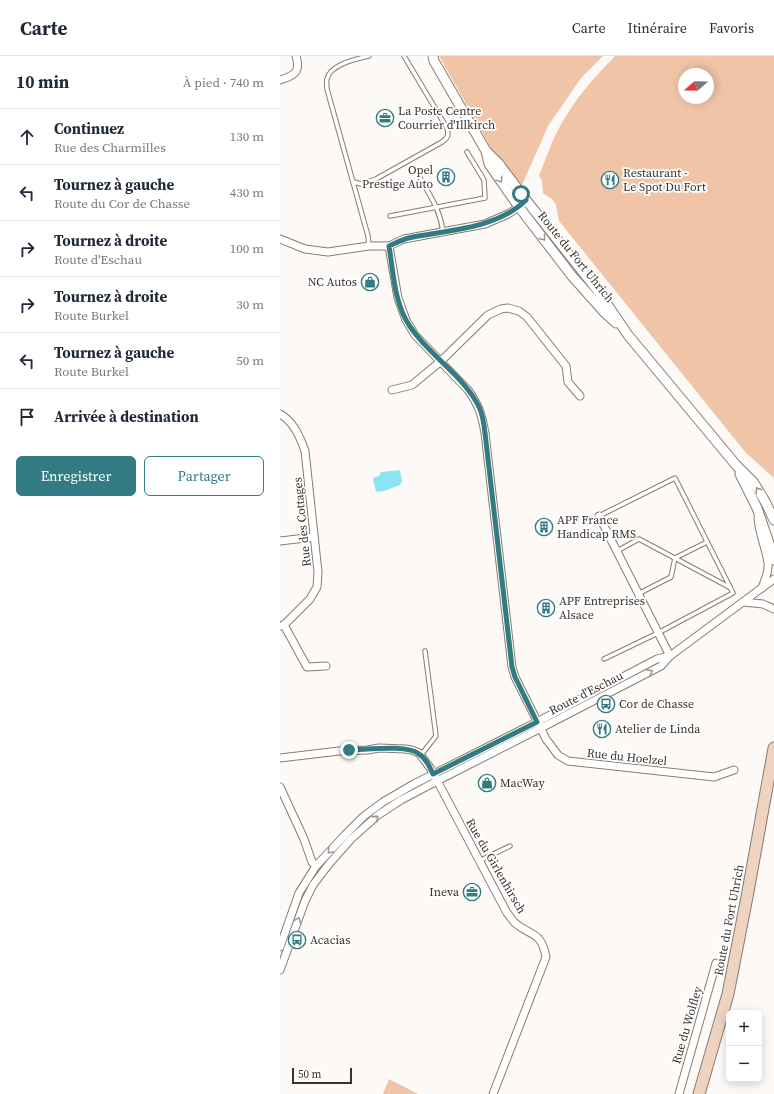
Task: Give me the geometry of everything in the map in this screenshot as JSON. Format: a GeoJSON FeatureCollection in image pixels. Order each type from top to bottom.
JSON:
{"type":"FeatureCollection","features":[{"type":"Feature","properties":{"kind":"main road","name":"Route du Fort Uhrich"},"geometry":{"type":"LineString","coordinates":[[699,1094],[728,994],[748,897],[774,748]]}},
{"type":"Feature","properties":{"kind":"street"},"geometry":{"type":"LineString","coordinates":[[280,80],[291,77],[296,72],[298,65],[296,56]]}},
{"type":"Feature","properties":{"kind":"street","name":"Route du Fort Uhrich"},"geometry":{"type":"LineString","coordinates":[[432,58],[486,151],[499,164],[598,291],[628,335],[736,465],[754,483],[774,520]]}},
{"type":"Feature","properties":{"kind":"street","name":"Route du Fort Uhrich"},"geometry":{"type":"LineString","coordinates":[[486,151],[489,164],[519,207],[572,276],[605,313],[628,335]]}},
{"type":"Feature","properties":{"kind":"street"},"geometry":{"type":"LineString","coordinates":[[280,239],[295,246],[328,252],[369,246],[389,246],[404,239],[485,224],[508,214],[519,207],[526,200]]}},
{"type":"Feature","properties":{"kind":"street","name":"Rue du Hoelzel"},"geometry":{"type":"LineString","coordinates":[[389,246],[398,298],[406,320],[415,335],[468,390],[479,407],[485,433],[512,667],[515,677],[551,746],[558,755],[568,761],[714,777],[734,770]]}},
{"type":"Feature","properties":{"kind":"street"},"geometry":{"type":"LineString","coordinates":[[392,390],[412,385],[441,361],[488,315],[501,308],[513,309],[527,317],[566,366],[568,382],[580,396]]}},
{"type":"Feature","properties":{"kind":"street","name":"Rue des Cottages"},"geometry":{"type":"LineString","coordinates":[[280,414],[284,416],[293,426],[301,438],[305,451],[318,572],[317,587],[310,599],[282,625],[307,667],[326,666]]}},
{"type":"Feature","properties":{"kind":"street","name":"Route du Fort Uhrich"},"geometry":{"type":"LineString","coordinates":[[736,465],[757,508],[774,560]]}},
{"type":"Feature","properties":{"kind":"street","name":"Route du Fort Uhrich"},"geometry":{"type":"LineString","coordinates":[[757,508],[759,530],[768,564],[762,589]]}},
{"type":"Feature","properties":{"kind":"street"},"geometry":{"type":"LineString","coordinates":[[599,516],[670,656]]}},
{"type":"Feature","properties":{"kind":"street"},"geometry":{"type":"LineString","coordinates":[[280,541],[314,537]]}},
{"type":"Feature","properties":{"kind":"street","name":"Route d'Eschau"},"geometry":{"type":"LineString","coordinates":[[280,970],[305,900],[313,885],[351,839],[378,815],[435,778],[539,725],[657,659],[670,656],[774,579]]}},
{"type":"Feature","properties":{"kind":"street"},"geometry":{"type":"LineString","coordinates":[[743,602],[763,604],[774,610]]}},
{"type":"Feature","properties":{"kind":"street"},"geometry":{"type":"LineString","coordinates":[[280,758],[322,752],[379,748],[412,750],[421,755]]}},
{"type":"Feature","properties":{"kind":"street","name":"Rue du Girlenhirsch"},"geometry":{"type":"LineString","coordinates":[[421,755],[427,763],[507,913],[516,923],[538,938],[544,946],[546,958],[493,1094]]}},
{"type":"Feature","properties":{"kind":"street","name":"Route d'Eschau"},"geometry":{"type":"LineString","coordinates":[[281,942],[299,893],[316,866],[345,835],[364,816],[383,802],[414,784],[435,778]]}},
{"type":"Feature","properties":{"kind":"street"},"geometry":{"type":"LineString","coordinates":[[280,787],[304,839],[312,862],[316,866]]}},
{"type":"Feature","properties":{"kind":"street","name":"Rue du Wolfley"},"geometry":{"type":"LineString","coordinates":[[679,1094],[716,963]]}},
{"type":"Feature","properties":{"kind":"lane"},"geometry":{"type":"LineString","coordinates":[[369,56],[352,61],[334,69],[329,74],[327,80],[327,89],[368,236],[369,246]]}},
{"type":"Feature","properties":{"kind":"lane"},"geometry":{"type":"LineString","coordinates":[[353,182],[361,184],[376,179],[447,138],[449,133],[447,128],[404,56]]}},
{"type":"Feature","properties":{"kind":"lane"},"geometry":{"type":"LineString","coordinates":[[390,216],[485,198],[484,180],[467,152]]}},
{"type":"Feature","properties":{"kind":"lane"},"geometry":{"type":"LineString","coordinates":[[419,176],[437,206],[444,232]]}},
{"type":"Feature","properties":{"kind":"lane"},"geometry":{"type":"LineString","coordinates":[[599,516],[675,478],[733,593],[658,633],[604,659]]}},
{"type":"Feature","properties":{"kind":"lane"},"geometry":{"type":"LineString","coordinates":[[617,551],[639,539],[730,587]]}},
{"type":"Feature","properties":{"kind":"lane"},"geometry":{"type":"LineString","coordinates":[[675,558],[707,542]]}},
{"type":"Feature","properties":{"kind":"lane"},"geometry":{"type":"LineString","coordinates":[[638,594],[671,577],[675,558]]}},
{"type":"Feature","properties":{"kind":"lane"},"geometry":{"type":"LineString","coordinates":[[421,755],[436,736],[425,651]]}},
{"type":"Feature","properties":{"kind":"lane"},"geometry":{"type":"LineString","coordinates":[[479,861],[510,846]]}},
{"type":"Feature","properties":{"kind":"shaded area"},"geometry":{"type":"Polygon","coordinates":[[[439,56],[603,56],[581,78],[548,126],[522,185],[510,174],[495,155],[439,56]]]}},
{"type":"Feature","properties":{"kind":"shaded area"},"geometry":{"type":"Polygon","coordinates":[[[615,56],[774,56],[774,478],[746,453],[559,221],[556,205],[552,199],[543,193],[542,180],[539,176],[551,145],[566,116],[589,85],[615,56]]]}},
{"type":"Feature","properties":{"kind":"shaded area"},"geometry":{"type":"Polygon","coordinates":[[[389,1079],[418,1094],[383,1094],[389,1079]]]}},
{"type":"Feature","properties":{"kind":"water"},"geometry":{"type":"Polygon","coordinates":[[[400,470],[402,481],[400,485],[384,491],[376,492],[373,478],[379,476],[381,472],[400,470]]]}},
{"type":"Feature","properties":{"kind":"place","name":"La Poste Centre Courrier d'Illkirch"},"geometry":{"type":"Point","coordinates":[385,118]}},
{"type":"Feature","properties":{"kind":"place","name":"Opel Prestige Auto"},"geometry":{"type":"Point","coordinates":[446,177]}},
{"type":"Feature","properties":{"kind":"place","name":"Restaurant - Le Spot Du Fort"},"geometry":{"type":"Point","coordinates":[610,180]}},
{"type":"Feature","properties":{"kind":"place","name":"NC Autos"},"geometry":{"type":"Point","coordinates":[370,282]}},
{"type":"Feature","properties":{"kind":"place","name":"APF France Handicap RMS"},"geometry":{"type":"Point","coordinates":[544,527]}},
{"type":"Feature","properties":{"kind":"place","name":"APF Entreprises Alsace"},"geometry":{"type":"Point","coordinates":[546,608]}},
{"type":"Feature","properties":{"kind":"place","name":"Cor de Chasse"},"geometry":{"type":"Point","coordinates":[606,704]}},
{"type":"Feature","properties":{"kind":"place","name":"Atelier de Linda"},"geometry":{"type":"Point","coordinates":[602,729]}},
{"type":"Feature","properties":{"kind":"place","name":"MacWay"},"geometry":{"type":"Point","coordinates":[487,783]}},
{"type":"Feature","properties":{"kind":"place","name":"Ineva"},"geometry":{"type":"Point","coordinates":[472,892]}},
{"type":"Feature","properties":{"kind":"place","name":"Acacias"},"geometry":{"type":"Point","coordinates":[297,940]}},
{"type":"Feature","properties":{"kind":"route"},"geometry":{"type":"LineString","coordinates":[[349,750],[395,748],[412,750],[421,755],[433,774],[537,722],[534,713],[515,677],[512,667],[496,520],[481,412],[468,390],[415,335],[406,320],[398,298],[389,246],[404,239],[485,224],[508,214],[519,207],[526,200],[521,194]]}}]}
